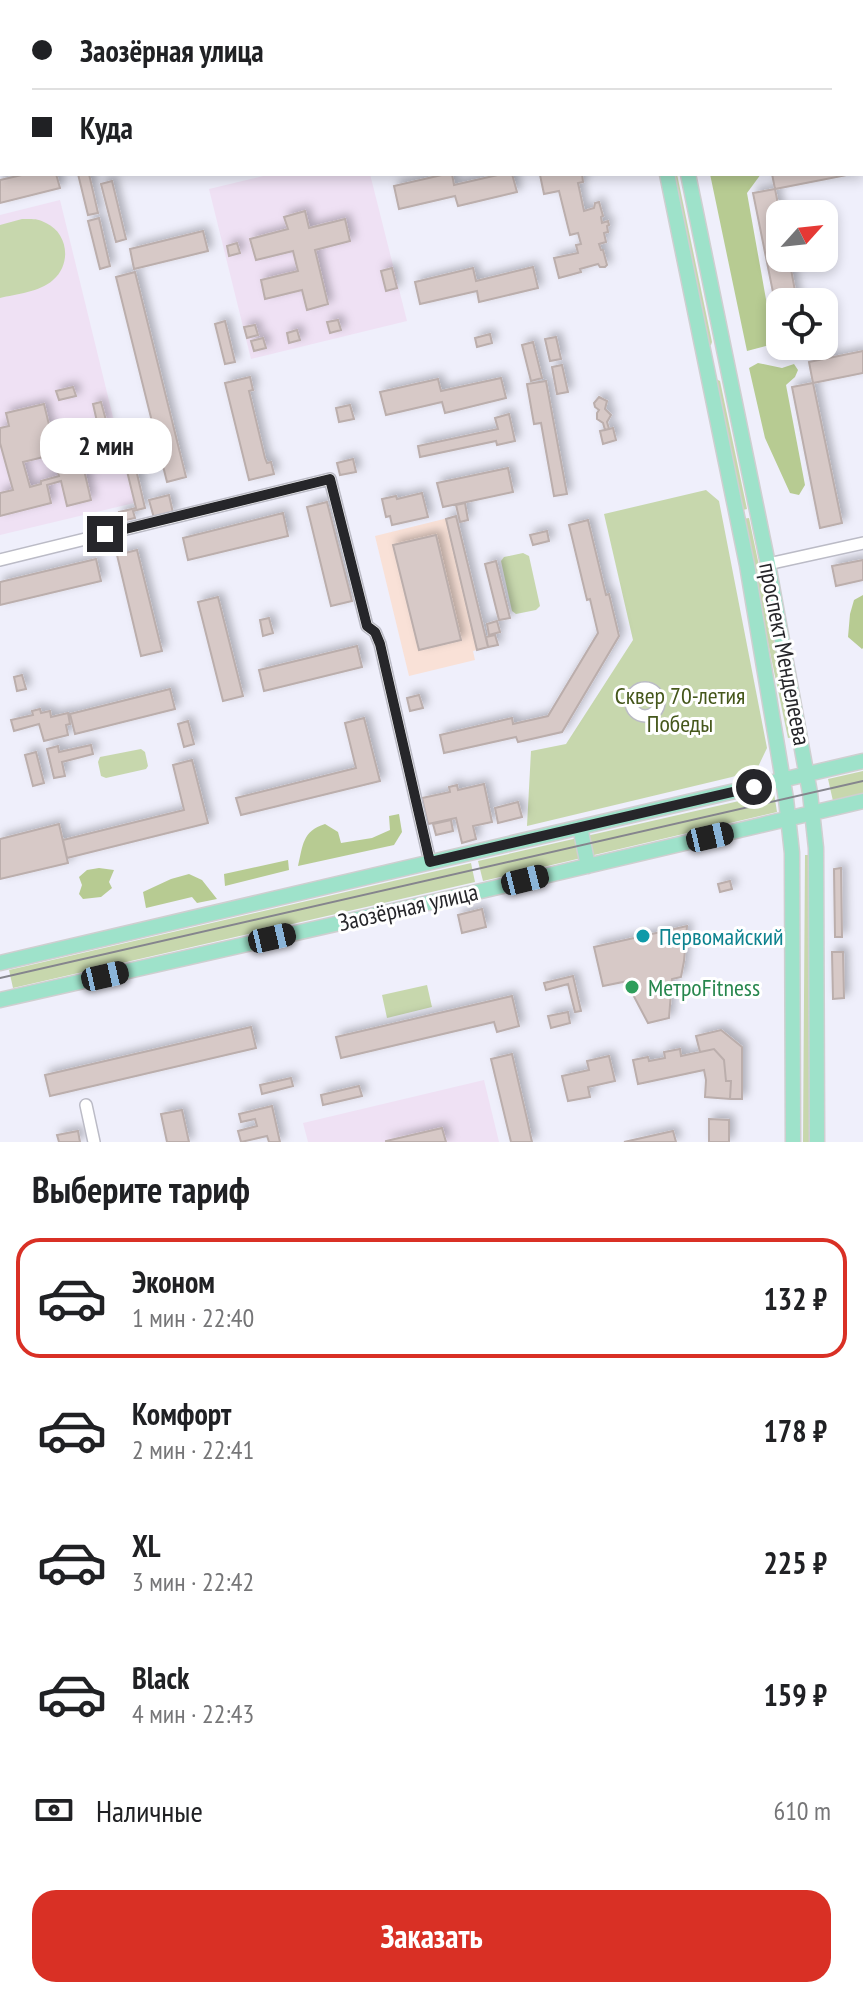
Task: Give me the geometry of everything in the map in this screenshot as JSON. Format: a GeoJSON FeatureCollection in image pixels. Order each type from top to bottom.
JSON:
{"type":"FeatureCollection","features":[{"type":"Feature","properties":{"kind":"main road","name":"проспект Менделеева"},"geometry":{"type":"LineString","coordinates":[[667,176],[747,565],[789,819],[792,853],[793,1142]]}},
{"type":"Feature","properties":{"kind":"main road","name":"проспект Менделеева"},"geometry":{"type":"LineString","coordinates":[[688,176],[768,564],[813,813],[816,848],[817,1142]]}},
{"type":"Feature","properties":{"kind":"main road"},"geometry":{"type":"LineString","coordinates":[[707,366],[727,363]]}},
{"type":"Feature","properties":{"kind":"main road","name":"Заозёрная улица"},"geometry":{"type":"LineString","coordinates":[[0,963],[863,761]]}},
{"type":"Feature","properties":{"kind":"main road","name":"Заозёрная улица"},"geometry":{"type":"LineString","coordinates":[[0,1000],[863,801]]}},
{"type":"Feature","properties":{"kind":"main road"},"geometry":{"type":"LineString","coordinates":[[580,827],[588,866]]}},
{"type":"Feature","properties":{"kind":"street"},"geometry":{"type":"LineString","coordinates":[[0,560],[330,479],[367,626],[375,632],[380,644],[430,862]]}},
{"type":"Feature","properties":{"kind":"street"},"geometry":{"type":"LineString","coordinates":[[768,564],[863,543]]}},
{"type":"Feature","properties":{"kind":"street"},"geometry":{"type":"LineString","coordinates":[[86,1105],[94,1142]]}},
{"type":"Feature","properties":{"kind":"shaded area"},"geometry":{"type":"Polygon","coordinates":[[[264,176],[371,176],[407,321],[251,359],[209,189],[264,176]]]}},
{"type":"Feature","properties":{"kind":"shaded area"},"geometry":{"type":"Polygon","coordinates":[[[60,200],[134,503],[0,535],[0,215],[60,200]]]}},
{"type":"Feature","properties":{"kind":"shaded area"},"geometry":{"type":"Polygon","coordinates":[[[456,516],[488,647],[473,651],[475,660],[409,676],[375,536],[456,516]]]}},
{"type":"Feature","properties":{"kind":"shaded area"},"geometry":{"type":"Polygon","coordinates":[[[484,1080],[499,1142],[308,1142],[303,1123],[484,1080]]]}},
{"type":"Feature","properties":{"kind":"green space"},"geometry":{"type":"Polygon","coordinates":[[[670,176],[677,176],[712,342],[708,347],[670,176]]]}},
{"type":"Feature","properties":{"kind":"green space"},"geometry":{"type":"Polygon","coordinates":[[[710,176],[760,176],[747,193],[766,299],[766,346],[747,351],[710,176]]]}},
{"type":"Feature","properties":{"kind":"green space"},"geometry":{"type":"Polygon","coordinates":[[[22,219],[43,221],[59,234],[65,249],[63,266],[53,280],[41,287],[0,298],[0,225],[22,219]]]}},
{"type":"Feature","properties":{"kind":"green space"},"geometry":{"type":"Polygon","coordinates":[[[758,363],[782,368],[794,364],[798,370],[786,385],[805,485],[799,495],[790,493],[765,438],[749,368],[758,363]]]}},
{"type":"Feature","properties":{"kind":"green space"},"geometry":{"type":"Polygon","coordinates":[[[716,379],[720,381],[747,509],[739,511],[716,379]]]}},
{"type":"Feature","properties":{"kind":"green space","name":"Сквер 70-летия Победы"},"geometry":{"type":"Polygon","coordinates":[[[706,490],[719,501],[767,748],[757,769],[527,826],[531,751],[566,744],[633,640],[604,514],[706,490]]]}},
{"type":"Feature","properties":{"kind":"green space"},"geometry":{"type":"Polygon","coordinates":[[[749,518],[795,737],[788,738],[742,519],[749,518]]]}},
{"type":"Feature","properties":{"kind":"green space"},"geometry":{"type":"Polygon","coordinates":[[[523,553],[529,556],[540,606],[536,610],[516,614],[512,611],[501,561],[504,557],[523,553]]]}},
{"type":"Feature","properties":{"kind":"green space"},"geometry":{"type":"Polygon","coordinates":[[[863,595],[862,649],[848,637],[854,600],[863,595]]]}},
{"type":"Feature","properties":{"kind":"green space"},"geometry":{"type":"Polygon","coordinates":[[[141,749],[145,752],[146,769],[106,778],[101,776],[100,757],[141,749]]]}},
{"type":"Feature","properties":{"kind":"green space"},"geometry":{"type":"Polygon","coordinates":[[[863,771],[863,794],[833,801],[828,779],[863,771]]]}},
{"type":"Feature","properties":{"kind":"green space"},"geometry":{"type":"Polygon","coordinates":[[[774,793],[777,812],[483,881],[478,861],[774,793]]]}},
{"type":"Feature","properties":{"kind":"green space"},"geometry":{"type":"Polygon","coordinates":[[[399,814],[402,832],[394,845],[298,866],[305,840],[317,827],[325,824],[338,832],[341,843],[372,838],[390,830],[389,816],[399,814]]]}},
{"type":"Feature","properties":{"kind":"green space"},"geometry":{"type":"Polygon","coordinates":[[[805,855],[810,855],[809,1142],[803,1142],[805,855]]]}},
{"type":"Feature","properties":{"kind":"green space"},"geometry":{"type":"Polygon","coordinates":[[[288,860],[289,870],[225,886],[224,874],[288,860]]]}},
{"type":"Feature","properties":{"kind":"green space"},"geometry":{"type":"Polygon","coordinates":[[[471,863],[475,882],[13,988],[9,970],[471,863]]]}},
{"type":"Feature","properties":{"kind":"green space"},"geometry":{"type":"Polygon","coordinates":[[[87,870],[114,870],[109,882],[112,888],[101,897],[83,899],[79,894],[82,885],[79,877],[87,870]]]}},
{"type":"Feature","properties":{"kind":"green space"},"geometry":{"type":"Polygon","coordinates":[[[189,874],[202,880],[217,899],[197,903],[192,897],[146,908],[143,892],[189,874]]]}},
{"type":"Feature","properties":{"kind":"green space"},"geometry":{"type":"Polygon","coordinates":[[[427,985],[432,1007],[387,1018],[382,995],[427,985]]]}},
{"type":"Feature","properties":{"kind":"building"},"geometry":{"type":"Polygon","coordinates":[[[17,176],[57,176],[60,188],[0,203],[0,180],[17,176]]]}},
{"type":"Feature","properties":{"kind":"building"},"geometry":{"type":"Polygon","coordinates":[[[78,176],[89,176],[98,213],[88,215],[78,176]]]}},
{"type":"Feature","properties":{"kind":"building"},"geometry":{"type":"Polygon","coordinates":[[[437,176],[452,176],[454,185],[493,176],[513,176],[517,192],[458,206],[455,196],[399,209],[394,186],[437,176]]]}},
{"type":"Feature","properties":{"kind":"building"},"geometry":{"type":"Polygon","coordinates":[[[540,176],[582,176],[583,182],[578,183],[584,211],[594,208],[595,203],[599,202],[602,223],[608,221],[609,225],[608,232],[604,233],[606,242],[599,244],[607,265],[605,267],[598,264],[559,278],[554,258],[578,253],[576,245],[581,244],[578,233],[570,235],[559,191],[544,194],[540,176]]]}},
{"type":"Feature","properties":{"kind":"building"},"geometry":{"type":"Polygon","coordinates":[[[772,176],[842,176],[775,189],[772,176]]]}},
{"type":"Feature","properties":{"kind":"building"},"geometry":{"type":"Polygon","coordinates":[[[112,181],[126,239],[116,242],[101,184],[112,181]]]}},
{"type":"Feature","properties":{"kind":"building"},"geometry":{"type":"Polygon","coordinates":[[[775,189],[777,200],[766,200],[766,258],[753,193],[775,189]]]}},
{"type":"Feature","properties":{"kind":"building"},"geometry":{"type":"Polygon","coordinates":[[[305,211],[309,228],[345,219],[350,241],[315,250],[328,304],[307,310],[302,290],[265,299],[261,280],[298,271],[293,251],[256,260],[250,239],[288,229],[284,217],[305,211]]]}},
{"type":"Feature","properties":{"kind":"building"},"geometry":{"type":"Polygon","coordinates":[[[99,218],[110,266],[100,269],[88,221],[99,218]]]}},
{"type":"Feature","properties":{"kind":"building"},"geometry":{"type":"Polygon","coordinates":[[[203,231],[208,251],[134,269],[130,249],[203,231]]]}},
{"type":"Feature","properties":{"kind":"building"},"geometry":{"type":"Polygon","coordinates":[[[237,243],[240,253],[229,256],[227,246],[237,243]]]}},
{"type":"Feature","properties":{"kind":"building"},"geometry":{"type":"Polygon","coordinates":[[[533,267],[538,288],[479,302],[477,291],[420,304],[415,282],[473,268],[476,281],[533,267]]]}},
{"type":"Feature","properties":{"kind":"building"},"geometry":{"type":"Polygon","coordinates":[[[392,268],[397,288],[386,291],[381,271],[392,268]]]}},
{"type":"Feature","properties":{"kind":"building"},"geometry":{"type":"Polygon","coordinates":[[[135,272],[186,477],[167,482],[116,277],[135,272]]]}},
{"type":"Feature","properties":{"kind":"building"},"geometry":{"type":"Polygon","coordinates":[[[769,272],[792,272],[794,288],[772,288],[769,272]]]}},
{"type":"Feature","properties":{"kind":"building"},"geometry":{"type":"Polygon","coordinates":[[[338,320],[341,330],[330,333],[327,322],[338,320]]]}},
{"type":"Feature","properties":{"kind":"building"},"geometry":{"type":"Polygon","coordinates":[[[225,321],[235,362],[225,364],[215,324],[225,321]]]}},
{"type":"Feature","properties":{"kind":"building"},"geometry":{"type":"Polygon","coordinates":[[[255,325],[258,335],[247,338],[244,327],[255,325]]]}},
{"type":"Feature","properties":{"kind":"building"},"geometry":{"type":"Polygon","coordinates":[[[297,330],[300,340],[289,343],[287,333],[297,330]]]}},
{"type":"Feature","properties":{"kind":"building"},"geometry":{"type":"Polygon","coordinates":[[[490,334],[492,343],[477,347],[475,338],[490,334]]]}},
{"type":"Feature","properties":{"kind":"building"},"geometry":{"type":"Polygon","coordinates":[[[556,337],[561,359],[550,361],[545,339],[556,337]]]}},
{"type":"Feature","properties":{"kind":"building"},"geometry":{"type":"Polygon","coordinates":[[[263,338],[266,348],[254,351],[251,341],[263,338]]]}},
{"type":"Feature","properties":{"kind":"building"},"geometry":{"type":"Polygon","coordinates":[[[533,342],[542,378],[531,381],[522,345],[533,342]]]}},
{"type":"Feature","properties":{"kind":"building"},"geometry":{"type":"Polygon","coordinates":[[[863,351],[863,373],[813,383],[809,362],[838,360],[838,356],[863,351]]]}},
{"type":"Feature","properties":{"kind":"building"},"geometry":{"type":"Polygon","coordinates":[[[562,365],[568,392],[557,394],[552,367],[562,365]]]}},
{"type":"Feature","properties":{"kind":"building"},"geometry":{"type":"Polygon","coordinates":[[[250,377],[253,390],[249,391],[265,458],[267,463],[271,462],[274,474],[249,480],[225,383],[250,377]]]}},
{"type":"Feature","properties":{"kind":"building"},"geometry":{"type":"Polygon","coordinates":[[[501,378],[506,398],[445,413],[442,402],[386,415],[380,392],[438,379],[441,391],[501,378]]]}},
{"type":"Feature","properties":{"kind":"building"},"geometry":{"type":"Polygon","coordinates":[[[546,381],[567,494],[554,496],[541,423],[534,424],[527,384],[546,381]]]}},
{"type":"Feature","properties":{"kind":"building"},"geometry":{"type":"Polygon","coordinates":[[[813,383],[842,523],[820,528],[792,387],[813,383]]]}},
{"type":"Feature","properties":{"kind":"building"},"geometry":{"type":"Polygon","coordinates":[[[73,387],[76,396],[59,400],[56,391],[73,387]]]}},
{"type":"Feature","properties":{"kind":"building"},"geometry":{"type":"Polygon","coordinates":[[[599,397],[607,401],[605,409],[611,415],[607,422],[609,429],[605,430],[603,423],[597,419],[599,410],[594,403],[599,397]]]}},
{"type":"Feature","properties":{"kind":"building"},"geometry":{"type":"Polygon","coordinates":[[[101,402],[107,424],[98,426],[93,404],[101,402]]]}},
{"type":"Feature","properties":{"kind":"building"},"geometry":{"type":"Polygon","coordinates":[[[44,404],[56,454],[23,462],[30,487],[59,476],[55,462],[93,457],[96,467],[84,470],[91,500],[67,506],[61,481],[47,485],[51,503],[0,516],[0,493],[13,490],[0,443],[0,428],[9,426],[6,413],[44,404]]]}},
{"type":"Feature","properties":{"kind":"building"},"geometry":{"type":"Polygon","coordinates":[[[350,405],[354,419],[339,422],[336,408],[350,405]]]}},
{"type":"Feature","properties":{"kind":"building"},"geometry":{"type":"Polygon","coordinates":[[[509,414],[515,441],[497,445],[496,441],[420,457],[418,446],[498,429],[495,418],[509,414]]]}},
{"type":"Feature","properties":{"kind":"building"},"geometry":{"type":"Polygon","coordinates":[[[613,428],[616,440],[603,444],[600,431],[613,428]]]}},
{"type":"Feature","properties":{"kind":"building"},"geometry":{"type":"Polygon","coordinates":[[[353,459],[356,472],[340,475],[337,463],[353,459]]]}},
{"type":"Feature","properties":{"kind":"building"},"geometry":{"type":"Polygon","coordinates":[[[135,465],[145,508],[133,511],[135,518],[121,521],[119,512],[136,508],[126,467],[135,465]]]}},
{"type":"Feature","properties":{"kind":"building"},"geometry":{"type":"Polygon","coordinates":[[[508,468],[513,492],[443,507],[437,483],[508,468]]]}},
{"type":"Feature","properties":{"kind":"building"},"geometry":{"type":"Polygon","coordinates":[[[422,493],[428,517],[392,525],[390,516],[386,517],[382,499],[422,493]]]}},
{"type":"Feature","properties":{"kind":"building"},"geometry":{"type":"Polygon","coordinates":[[[169,495],[173,513],[154,518],[149,500],[169,495]]]}},
{"type":"Feature","properties":{"kind":"building"},"geometry":{"type":"Polygon","coordinates":[[[327,502],[352,601],[331,606],[307,507],[327,502]]]}},
{"type":"Feature","properties":{"kind":"building"},"geometry":{"type":"Polygon","coordinates":[[[465,503],[468,520],[460,522],[456,505],[465,503]]]}},
{"type":"Feature","properties":{"kind":"building"},"geometry":{"type":"Polygon","coordinates":[[[283,513],[288,536],[188,560],[183,538],[283,513]]]}},
{"type":"Feature","properties":{"kind":"building"},"geometry":{"type":"Polygon","coordinates":[[[456,516],[488,647],[477,650],[446,519],[456,516]]]}},
{"type":"Feature","properties":{"kind":"building"},"geometry":{"type":"Polygon","coordinates":[[[588,520],[619,636],[562,732],[518,742],[516,737],[444,753],[440,735],[512,718],[513,724],[548,716],[598,633],[569,525],[588,520]]]}},
{"type":"Feature","properties":{"kind":"building"},"geometry":{"type":"Polygon","coordinates":[[[547,531],[549,541],[533,545],[530,535],[547,531]]]}},
{"type":"Feature","properties":{"kind":"building"},"geometry":{"type":"Polygon","coordinates":[[[436,535],[461,640],[419,650],[393,545],[436,535]]]}},
{"type":"Feature","properties":{"kind":"building"},"geometry":{"type":"Polygon","coordinates":[[[137,550],[162,651],[141,656],[117,555],[137,550]]]}},
{"type":"Feature","properties":{"kind":"building"},"geometry":{"type":"Polygon","coordinates":[[[96,559],[101,581],[0,605],[0,582],[96,559]]]}},
{"type":"Feature","properties":{"kind":"building"},"geometry":{"type":"Polygon","coordinates":[[[863,560],[863,580],[836,586],[832,566],[863,560]]]}},
{"type":"Feature","properties":{"kind":"building"},"geometry":{"type":"Polygon","coordinates":[[[496,561],[510,618],[499,620],[485,564],[496,561]]]}},
{"type":"Feature","properties":{"kind":"building"},"geometry":{"type":"Polygon","coordinates":[[[218,597],[243,696],[223,701],[198,602],[218,597]]]}},
{"type":"Feature","properties":{"kind":"building"},"geometry":{"type":"Polygon","coordinates":[[[269,618],[273,633],[263,636],[260,620],[269,618]]]}},
{"type":"Feature","properties":{"kind":"building"},"geometry":{"type":"Polygon","coordinates":[[[497,621],[500,632],[489,635],[487,624],[497,621]]]}},
{"type":"Feature","properties":{"kind":"building"},"geometry":{"type":"Polygon","coordinates":[[[495,635],[498,645],[488,647],[486,637],[495,635]]]}},
{"type":"Feature","properties":{"kind":"building"},"geometry":{"type":"Polygon","coordinates":[[[357,646],[362,667],[264,691],[259,670],[357,646]]]}},
{"type":"Feature","properties":{"kind":"building"},"geometry":{"type":"Polygon","coordinates":[[[22,675],[26,689],[17,691],[14,677],[22,675]]]}},
{"type":"Feature","properties":{"kind":"building"},"geometry":{"type":"Polygon","coordinates":[[[170,689],[175,709],[75,734],[70,714],[170,689]]]}},
{"type":"Feature","properties":{"kind":"building"},"geometry":{"type":"Polygon","coordinates":[[[419,695],[423,708],[410,711],[407,698],[419,695]]]}},
{"type":"Feature","properties":{"kind":"building"},"geometry":{"type":"Polygon","coordinates":[[[40,709],[41,713],[50,711],[51,717],[68,713],[68,735],[44,741],[39,724],[14,731],[11,720],[33,715],[32,711],[40,709]]]}},
{"type":"Feature","properties":{"kind":"building"},"geometry":{"type":"Polygon","coordinates":[[[364,718],[380,781],[241,815],[236,798],[356,768],[345,723],[364,718]]]}},
{"type":"Feature","properties":{"kind":"building"},"geometry":{"type":"Polygon","coordinates":[[[188,721],[194,744],[184,747],[178,724],[188,721]]]}},
{"type":"Feature","properties":{"kind":"building"},"geometry":{"type":"Polygon","coordinates":[[[91,745],[93,754],[62,762],[65,776],[54,778],[47,749],[58,746],[59,752],[91,745]]]}},
{"type":"Feature","properties":{"kind":"building"},"geometry":{"type":"Polygon","coordinates":[[[36,752],[44,783],[33,786],[25,755],[36,752]]]}},
{"type":"Feature","properties":{"kind":"building"},"geometry":{"type":"Polygon","coordinates":[[[192,760],[208,823],[67,858],[63,840],[184,810],[173,765],[192,760]]]}},
{"type":"Feature","properties":{"kind":"building"},"geometry":{"type":"Polygon","coordinates":[[[484,784],[492,822],[473,826],[476,839],[462,843],[456,818],[428,824],[422,798],[450,792],[449,787],[457,785],[458,790],[484,784]]]}},
{"type":"Feature","properties":{"kind":"building"},"geometry":{"type":"Polygon","coordinates":[[[518,802],[522,817],[498,823],[495,808],[518,802]]]}},
{"type":"Feature","properties":{"kind":"building"},"geometry":{"type":"Polygon","coordinates":[[[451,820],[453,831],[436,835],[433,824],[451,820]]]}},
{"type":"Feature","properties":{"kind":"building"},"geometry":{"type":"Polygon","coordinates":[[[59,824],[68,863],[0,879],[0,839],[59,824]]]}},
{"type":"Feature","properties":{"kind":"building"},"geometry":{"type":"Polygon","coordinates":[[[841,868],[842,937],[835,937],[834,869],[841,868]]]}},
{"type":"Feature","properties":{"kind":"building"},"geometry":{"type":"Polygon","coordinates":[[[730,881],[732,889],[720,892],[718,884],[730,881]]]}},
{"type":"Feature","properties":{"kind":"building"},"geometry":{"type":"Polygon","coordinates":[[[482,909],[486,927],[462,933],[458,915],[482,909]]]}},
{"type":"Feature","properties":{"kind":"building"},"geometry":{"type":"Polygon","coordinates":[[[687,926],[681,977],[672,979],[669,1018],[648,1023],[628,981],[603,986],[594,947],[687,926]]]}},
{"type":"Feature","properties":{"kind":"building"},"geometry":{"type":"Polygon","coordinates":[[[832,952],[843,952],[844,998],[833,999],[832,952]]]}},
{"type":"Feature","properties":{"kind":"building"},"geometry":{"type":"Polygon","coordinates":[[[573,976],[581,1011],[575,1012],[568,984],[546,990],[544,983],[573,976]]]}},
{"type":"Feature","properties":{"kind":"building"},"geometry":{"type":"Polygon","coordinates":[[[512,996],[519,1026],[497,1032],[494,1022],[341,1058],[336,1037],[512,996]]]}},
{"type":"Feature","properties":{"kind":"building"},"geometry":{"type":"Polygon","coordinates":[[[568,1012],[570,1023],[551,1028],[548,1016],[568,1012]]]}},
{"type":"Feature","properties":{"kind":"building"},"geometry":{"type":"Polygon","coordinates":[[[251,1027],[256,1048],[50,1096],[45,1075],[251,1027]]]}},
{"type":"Feature","properties":{"kind":"building"},"geometry":{"type":"Polygon","coordinates":[[[721,1030],[742,1047],[742,1099],[730,1099],[731,1081],[726,1081],[724,1060],[714,1049],[700,1052],[696,1036],[721,1030]]]}},
{"type":"Feature","properties":{"kind":"building"},"geometry":{"type":"Polygon","coordinates":[[[680,1049],[681,1056],[714,1049],[724,1060],[726,1081],[731,1081],[730,1099],[705,1097],[704,1070],[638,1084],[633,1060],[665,1058],[664,1052],[680,1049]]]}},
{"type":"Feature","properties":{"kind":"building"},"geometry":{"type":"Polygon","coordinates":[[[512,1054],[532,1142],[511,1142],[491,1059],[512,1054]]]}},
{"type":"Feature","properties":{"kind":"building"},"geometry":{"type":"Polygon","coordinates":[[[609,1056],[615,1081],[588,1087],[590,1097],[568,1101],[562,1076],[589,1070],[587,1061],[609,1056]]]}},
{"type":"Feature","properties":{"kind":"building"},"geometry":{"type":"Polygon","coordinates":[[[291,1078],[293,1086],[262,1094],[260,1085],[291,1078]]]}},
{"type":"Feature","properties":{"kind":"building"},"geometry":{"type":"Polygon","coordinates":[[[359,1086],[362,1096],[323,1105],[321,1095],[359,1086]]]}},
{"type":"Feature","properties":{"kind":"building"},"geometry":{"type":"Polygon","coordinates":[[[272,1106],[280,1142],[269,1142],[267,1136],[241,1142],[238,1131],[257,1126],[255,1119],[241,1122],[239,1114],[272,1106]]]}},
{"type":"Feature","properties":{"kind":"building"},"geometry":{"type":"Polygon","coordinates":[[[182,1110],[189,1142],[167,1142],[161,1114],[182,1110]]]}},
{"type":"Feature","properties":{"kind":"building"},"geometry":{"type":"Polygon","coordinates":[[[709,1119],[729,1120],[729,1142],[709,1142],[709,1119]]]}},
{"type":"Feature","properties":{"kind":"building"},"geometry":{"type":"Polygon","coordinates":[[[442,1128],[446,1142],[386,1142],[386,1141],[442,1128]]]}},
{"type":"Feature","properties":{"kind":"building"},"geometry":{"type":"Polygon","coordinates":[[[78,1131],[80,1142],[59,1142],[57,1135],[78,1131]]]}},
{"type":"Feature","properties":{"kind":"building"},"geometry":{"type":"Polygon","coordinates":[[[673,1131],[676,1142],[624,1142],[673,1131]]]}},
{"type":"Feature","properties":{"kind":"tram line"},"geometry":{"type":"LineString","coordinates":[[0,978],[863,781]]}},
{"type":"Feature","properties":{"kind":"place","name":"Первомайский"},"geometry":{"type":"Point","coordinates":[643,936]}},
{"type":"Feature","properties":{"kind":"place","name":"МетроFitness"},"geometry":{"type":"Point","coordinates":[632,987]}},
{"type":"Feature","properties":{"kind":"route"},"geometry":{"type":"LineString","coordinates":[[105,534],[330,479],[367,626],[375,632],[380,644],[430,862],[754,787]]}}]}
